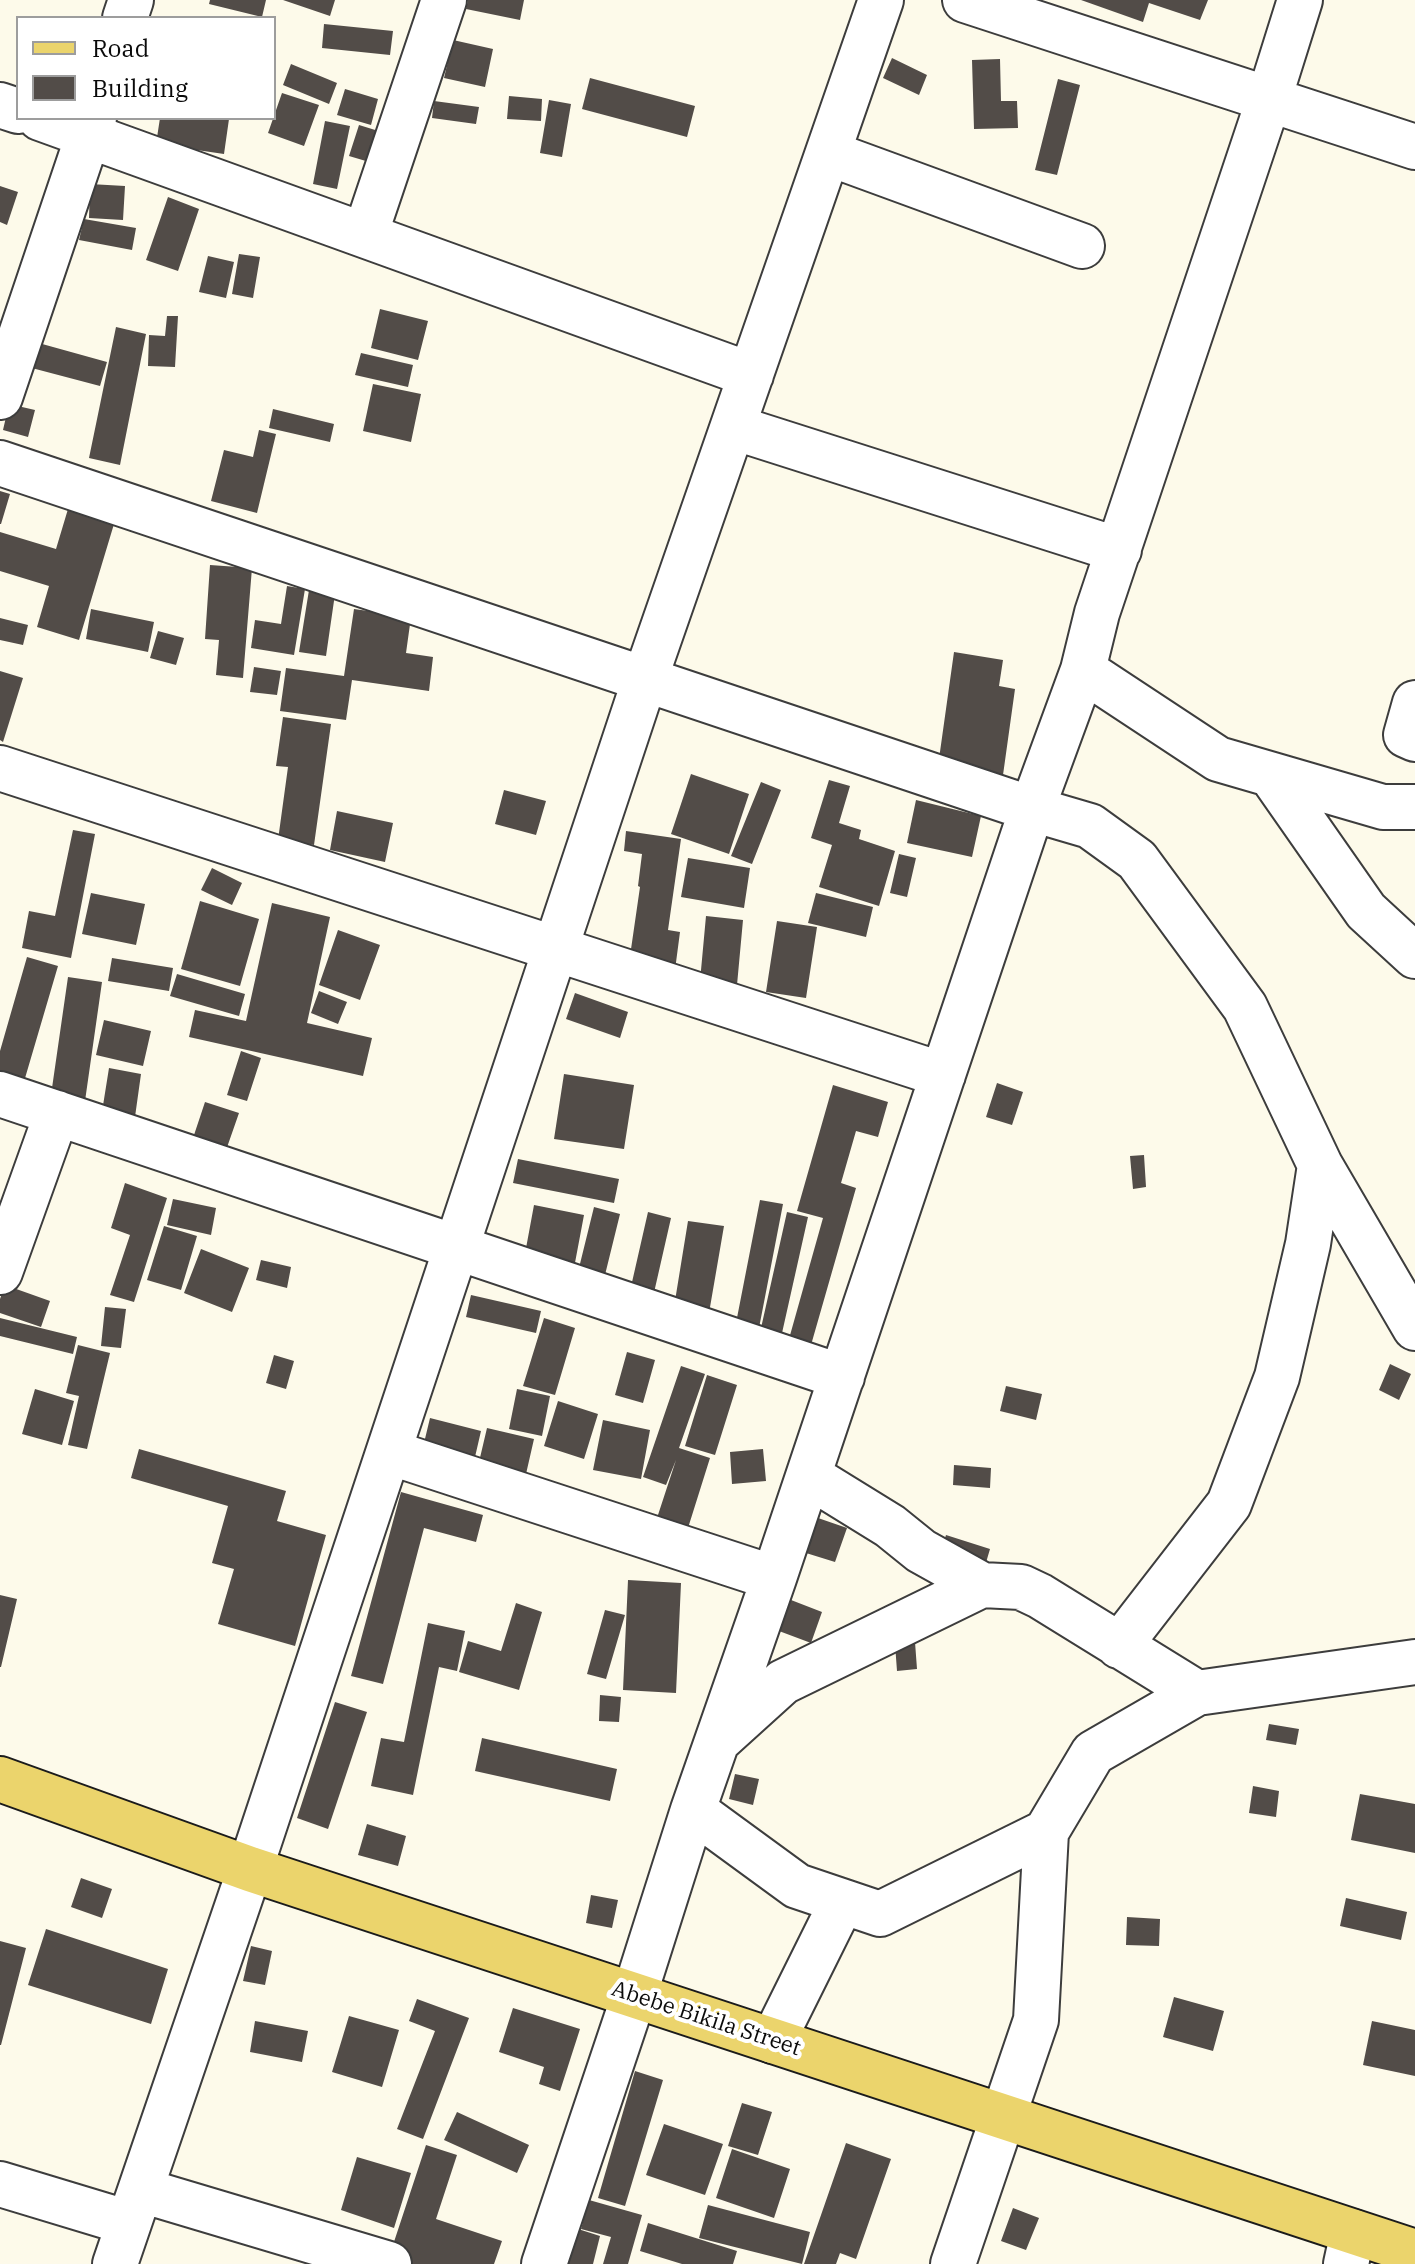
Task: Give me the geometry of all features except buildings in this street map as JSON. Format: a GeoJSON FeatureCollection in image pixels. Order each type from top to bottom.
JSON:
{"type":"FeatureCollection","features":[{"type":"Feature","properties":{"kind":"main road","name":"Abebe Bikila Street"},"geometry":{"type":"LineString","coordinates":[[0,1779],[250,1869],[1004,2117],[1350,2248],[1415,2252]]}},
{"type":"Feature","properties":{"kind":"street"},"geometry":{"type":"LineString","coordinates":[[365,235],[444,0]]}},
{"type":"Feature","properties":{"kind":"street"},"geometry":{"type":"LineString","coordinates":[[115,2264],[250,1869],[645,679],[881,0]]}},
{"type":"Feature","properties":{"kind":"street"},"geometry":{"type":"LineString","coordinates":[[965,0],[1415,147]]}},
{"type":"Feature","properties":{"kind":"street"},"geometry":{"type":"LineString","coordinates":[[544,2264],[693,1810],[809,1476],[1032,809],[1083,670],[1097,613],[1300,0]]}},
{"type":"Feature","properties":{"kind":"street"},"geometry":{"type":"LineString","coordinates":[[53,120],[91,126],[365,235],[751,375]]}},
{"type":"Feature","properties":{"kind":"street"},"geometry":{"type":"LineString","coordinates":[[0,397],[91,126]]}},
{"type":"Feature","properties":{"kind":"street"},"geometry":{"type":"LineString","coordinates":[[828,153],[1082,246]]}},
{"type":"Feature","properties":{"kind":"street"},"geometry":{"type":"LineString","coordinates":[[733,427],[1119,550]]}},
{"type":"Feature","properties":{"kind":"street"},"geometry":{"type":"LineString","coordinates":[[0,463],[1090,826],[1137,860],[1245,1007],[1320,1165],[1415,1328]]}},
{"type":"Feature","properties":{"kind":"street"},"geometry":{"type":"LineString","coordinates":[[1083,670],[1218,759],[1383,807],[1415,807]]}},
{"type":"Feature","properties":{"kind":"street"},"geometry":{"type":"LineString","coordinates":[[1415,703],[1406,735],[1415,739]]}},
{"type":"Feature","properties":{"kind":"street"},"geometry":{"type":"LineString","coordinates":[[0,768],[943,1075]]}},
{"type":"Feature","properties":{"kind":"street"},"geometry":{"type":"LineString","coordinates":[[1271,775],[1366,911],[1415,956]]}},
{"type":"Feature","properties":{"kind":"street"},"geometry":{"type":"LineString","coordinates":[[0,1094],[842,1377]]}},
{"type":"Feature","properties":{"kind":"street"},"geometry":{"type":"LineString","coordinates":[[0,1272],[57,1113]]}},
{"type":"Feature","properties":{"kind":"street"},"geometry":{"type":"LineString","coordinates":[[1119,1646],[1229,1504],[1277,1377],[1308,1244],[1320,1165]]}},
{"type":"Feature","properties":{"kind":"street"},"geometry":{"type":"LineString","coordinates":[[389,1452],[774,1578]]}},
{"type":"Feature","properties":{"kind":"street"},"geometry":{"type":"LineString","coordinates":[[809,1476],[890,1526],[921,1551],[982,1585],[1021,1587],[1197,1693]]}},
{"type":"Feature","properties":{"kind":"street"},"geometry":{"type":"LineString","coordinates":[[717,1742],[783,1682],[982,1585]]}},
{"type":"Feature","properties":{"kind":"street"},"geometry":{"type":"LineString","coordinates":[[953,2264],[1036,2020],[1046,1832],[1093,1753],[1197,1693],[1415,1662]]}},
{"type":"Feature","properties":{"kind":"street"},"geometry":{"type":"LineString","coordinates":[[693,1810],[797,1886],[880,1914],[1046,1832]]}},
{"type":"Feature","properties":{"kind":"street"},"geometry":{"type":"LineString","coordinates":[[773,2041],[842,1902]]}},
{"type":"Feature","properties":{"kind":"street"},"geometry":{"type":"LineString","coordinates":[[0,2184],[135,2207],[389,2264]]}}]}
